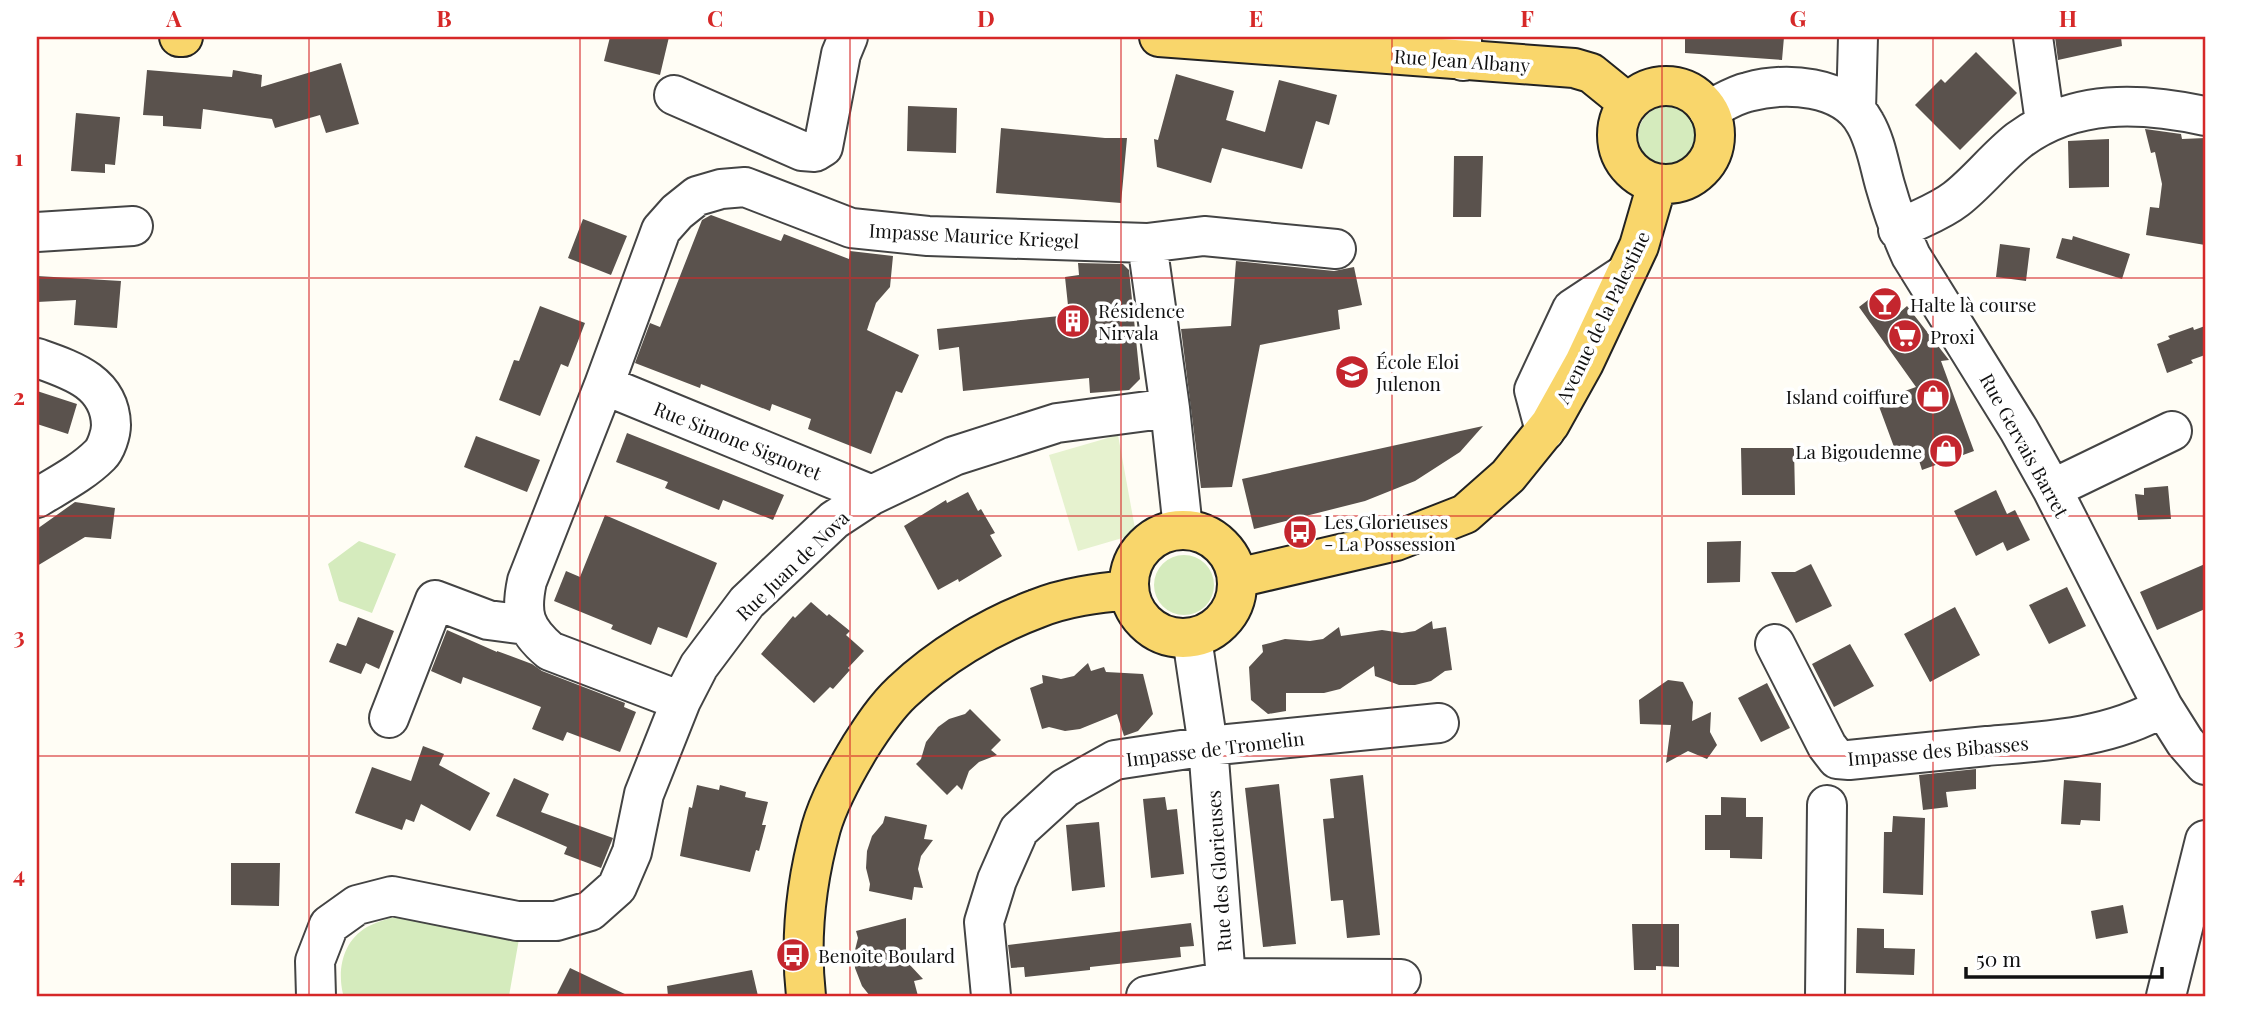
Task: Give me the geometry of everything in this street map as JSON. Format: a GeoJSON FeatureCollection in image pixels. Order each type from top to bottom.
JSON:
{"type":"FeatureCollection","features":[{"type":"Feature","properties":{"kind":"main road","name":"Rue Jean Albany"},"geometry":{"type":"LineString","coordinates":[[1159,37],[1460,49],[1591,72],[1628,103]]}},
{"type":"Feature","properties":{"kind":"main road"},"geometry":{"type":"LineString","coordinates":[[1670,86],[1685,90],[1698,98],[1708,110],[1714,125],[1715,141],[1711,156],[1701,170],[1689,179],[1674,184],[1657,184],[1637,175],[1622,159],[1616,130],[1628,103],[1640,93],[1654,87],[1670,86]]}},
{"type":"Feature","properties":{"kind":"main road","name":"Avenue de la Palestine"},"geometry":{"type":"LineString","coordinates":[[1237,578],[1396,541],[1465,514],[1508,476],[1545,431],[1580,372],[1647,225],[1657,184]]}},
{"type":"Feature","properties":{"kind":"main road"},"geometry":{"type":"LineString","coordinates":[[1182,529],[1206,535],[1225,549],[1237,578],[1237,595],[1231,610],[1221,623],[1208,633],[1192,638],[1174,638],[1157,632],[1143,621],[1134,607],[1129,590],[1130,571],[1137,555],[1149,541],[1165,532],[1182,529]]}},
{"type":"Feature","properties":{"kind":"main road"},"geometry":{"type":"LineString","coordinates":[[806,993],[806,904],[821,826],[844,775],[873,727],[901,693],[935,665],[992,629],[1038,608],[1076,598],[1129,590]]}},
{"type":"Feature","properties":{"kind":"street"},"geometry":{"type":"LineString","coordinates":[[674,95],[802,151],[815,152],[823,148],[841,54],[848,37]]}},
{"type":"Feature","properties":{"kind":"street"},"geometry":{"type":"LineString","coordinates":[[1856,110],[1858,37]]}},
{"type":"Feature","properties":{"kind":"street"},"geometry":{"type":"LineString","coordinates":[[2033,37],[2045,122]]}},
{"type":"Feature","properties":{"kind":"street"},"geometry":{"type":"LineString","coordinates":[[1708,110],[1745,93],[1778,86],[1803,88],[1832,95],[1856,110]]}},
{"type":"Feature","properties":{"kind":"street"},"geometry":{"type":"LineString","coordinates":[[1899,230],[1956,199],[2017,142],[2045,122],[2079,112],[2113,107],[2167,108],[2205,116]]}},
{"type":"Feature","properties":{"kind":"street","name":"Rue Gervais Barret"},"geometry":{"type":"LineString","coordinates":[[1856,110],[1865,122],[1874,143],[1899,230],[1911,256],[2019,430],[2052,489],[2163,708],[2185,742],[2205,765]]}},
{"type":"Feature","properties":{"kind":"street","name":"Impasse Maurice Kriegel"},"geometry":{"type":"LineString","coordinates":[[526,625],[523,601],[527,581],[662,230],[677,212],[698,196],[721,189],[745,187],[851,228],[928,236],[1147,243],[1204,236],[1336,249]]}},
{"type":"Feature","properties":{"kind":"street"},"geometry":{"type":"LineString","coordinates":[[37,232],[133,226]]}},
{"type":"Feature","properties":{"kind":"street"},"geometry":{"type":"LineString","coordinates":[[1147,243],[1170,408],[1182,529]]}},
{"type":"Feature","properties":{"kind":"street"},"geometry":{"type":"LineString","coordinates":[[37,358],[80,373],[102,392],[111,412],[111,431],[102,453],[64,482],[37,498]]}},
{"type":"Feature","properties":{"kind":"street","name":"Rue Simone Signoret"},"geometry":{"type":"LineString","coordinates":[[604,386],[872,495]]}},
{"type":"Feature","properties":{"kind":"street","name":"Rue Juan de Nova"},"geometry":{"type":"LineString","coordinates":[[316,996],[315,961],[329,925],[357,905],[392,896],[517,921],[555,921],[590,911],[617,887],[632,852],[644,794],[681,701],[699,666],[747,603],[834,520],[872,495],[954,456],[1057,423],[1170,408]]}},
{"type":"Feature","properties":{"kind":"street"},"geometry":{"type":"LineString","coordinates":[[2052,489],[2172,431]]}},
{"type":"Feature","properties":{"kind":"street"},"geometry":{"type":"LineString","coordinates":[[388,718],[435,600],[488,620],[526,625],[550,651],[681,701]]}},
{"type":"Feature","properties":{"kind":"street","name":"Rue des Glorieuses"},"geometry":{"type":"LineString","coordinates":[[1192,638],[1208,746],[1226,980]]}},
{"type":"Feature","properties":{"kind":"street","name":"Impasse des Bibasses"},"geometry":{"type":"LineString","coordinates":[[1775,644],[1827,746],[1837,759],[2065,739],[2118,727],[2145,718],[2163,708]]}},
{"type":"Feature","properties":{"kind":"street","name":"Impasse de Tromelin"},"geometry":{"type":"LineString","coordinates":[[991,996],[985,922],[997,880],[1019,830],[1065,788],[1115,760],[1208,746],[1439,723]]}},
{"type":"Feature","properties":{"kind":"street"},"geometry":{"type":"LineString","coordinates":[[1825,996],[1827,805]]}},
{"type":"Feature","properties":{"kind":"street"},"geometry":{"type":"LineString","coordinates":[[2166,996],[2205,840]]}},
{"type":"Feature","properties":{"kind":"street"},"geometry":{"type":"LineString","coordinates":[[1146,996],[1226,980],[1401,979]]}},
{"type":"Feature","properties":{"kind":"green space"},"geometry":{"type":"Polygon","coordinates":[[[1662,106],[1674,106],[1693,119],[1698,136],[1696,148],[1685,161],[1674,166],[1662,166],[1643,153],[1638,142],[1638,130],[1651,111],[1662,106]]]}},
{"type":"Feature","properties":{"kind":"green space"},"geometry":{"type":"Polygon","coordinates":[[[1118,435],[1136,534],[1078,551],[1049,455],[1118,435]]]}},
{"type":"Feature","properties":{"kind":"green space"},"geometry":{"type":"Polygon","coordinates":[[[359,541],[396,554],[372,613],[339,601],[328,564],[359,541]]]}},
{"type":"Feature","properties":{"kind":"green space"},"geometry":{"type":"Polygon","coordinates":[[[1178,555],[1190,555],[1206,563],[1212,573],[1212,597],[1206,607],[1190,615],[1178,615],[1162,607],[1154,591],[1154,579],[1162,563],[1178,555]]]}},
{"type":"Feature","properties":{"kind":"green space"},"geometry":{"type":"Polygon","coordinates":[[[404,914],[520,933],[509,996],[343,994],[342,966],[352,940],[367,927],[404,914]]]}},
{"type":"Feature","properties":{"kind":"building"},"geometry":{"type":"Polygon","coordinates":[[[610,37],[669,37],[660,75],[604,61],[610,37]]]}},
{"type":"Feature","properties":{"kind":"building"},"geometry":{"type":"Polygon","coordinates":[[[1685,37],[1784,37],[1782,60],[1685,53],[1685,37]]]}},
{"type":"Feature","properties":{"kind":"building"},"geometry":{"type":"Polygon","coordinates":[[[2055,37],[2121,37],[2122,46],[2058,60],[2055,37]]]}},
{"type":"Feature","properties":{"kind":"building"},"geometry":{"type":"Polygon","coordinates":[[[1976,52],[2017,93],[1960,150],[1915,105],[1941,79],[1945,83],[1976,52]]]}},
{"type":"Feature","properties":{"kind":"building"},"geometry":{"type":"Polygon","coordinates":[[[341,63],[359,124],[326,133],[320,115],[275,128],[272,119],[203,109],[201,129],[163,126],[163,116],[143,115],[147,70],[232,77],[233,70],[262,75],[261,87],[341,63]]]}},
{"type":"Feature","properties":{"kind":"building"},"geometry":{"type":"Polygon","coordinates":[[[1176,74],[1234,91],[1226,120],[1265,132],[1279,80],[1337,95],[1329,125],[1316,121],[1302,169],[1222,148],[1211,183],[1157,167],[1154,139],[1158,140],[1176,74]]]}},
{"type":"Feature","properties":{"kind":"building"},"geometry":{"type":"Polygon","coordinates":[[[908,106],[957,108],[956,153],[907,151],[908,106]]]}},
{"type":"Feature","properties":{"kind":"building"},"geometry":{"type":"Polygon","coordinates":[[[76,113],[120,117],[115,165],[105,164],[105,173],[71,171],[76,113]]]}},
{"type":"Feature","properties":{"kind":"building"},"geometry":{"type":"Polygon","coordinates":[[[1001,128],[1127,138],[1121,203],[996,193],[1001,128]]]}},
{"type":"Feature","properties":{"kind":"building"},"geometry":{"type":"Polygon","coordinates":[[[2145,129],[2181,134],[2182,139],[2205,138],[2205,245],[2146,235],[2150,207],[2159,208],[2162,184],[2155,152],[2151,153],[2145,129]]]}},
{"type":"Feature","properties":{"kind":"building"},"geometry":{"type":"Polygon","coordinates":[[[2109,139],[2109,187],[2069,188],[2068,141],[2109,139]]]}},
{"type":"Feature","properties":{"kind":"building"},"geometry":{"type":"Polygon","coordinates":[[[1454,156],[1483,156],[1481,217],[1453,217],[1454,156]]]}},
{"type":"Feature","properties":{"kind":"building"},"geometry":{"type":"Polygon","coordinates":[[[711,215],[781,241],[784,234],[849,259],[850,251],[893,256],[890,287],[876,303],[867,330],[919,355],[902,393],[896,391],[871,454],[808,429],[811,419],[772,404],[770,411],[701,384],[700,388],[635,363],[650,323],[660,327],[702,220],[711,215]]]}},
{"type":"Feature","properties":{"kind":"building"},"geometry":{"type":"Polygon","coordinates":[[[583,219],[627,236],[611,275],[568,258],[583,219]]]}},
{"type":"Feature","properties":{"kind":"building"},"geometry":{"type":"Polygon","coordinates":[[[2073,236],[2130,254],[2122,279],[2056,258],[2062,238],[2072,240],[2073,236]]]}},
{"type":"Feature","properties":{"kind":"building"},"geometry":{"type":"Polygon","coordinates":[[[2000,244],[2030,248],[2026,281],[1996,277],[2000,244]]]}},
{"type":"Feature","properties":{"kind":"building"},"geometry":{"type":"Polygon","coordinates":[[[1236,261],[1334,271],[1354,267],[1362,305],[1338,310],[1340,329],[1260,345],[1232,487],[1201,488],[1181,329],[1231,326],[1236,261]]]}},
{"type":"Feature","properties":{"kind":"building","name":"Résidence Nirvala"},"geometry":{"type":"Polygon","coordinates":[[[1078,263],[1123,264],[1129,270],[1140,379],[1129,390],[1090,393],[1089,378],[963,391],[959,347],[939,350],[937,329],[1069,315],[1065,277],[1079,275],[1078,263]]]}},
{"type":"Feature","properties":{"kind":"building"},"geometry":{"type":"Polygon","coordinates":[[[37,276],[121,281],[117,328],[74,325],[76,300],[37,302],[37,276]]]}},
{"type":"Feature","properties":{"kind":"building"},"geometry":{"type":"Polygon","coordinates":[[[1881,290],[1899,313],[1907,306],[1949,360],[1941,361],[1974,451],[1922,470],[1915,448],[1897,455],[1877,401],[1916,387],[1859,307],[1881,290]]]}},
{"type":"Feature","properties":{"kind":"building"},"geometry":{"type":"Polygon","coordinates":[[[540,306],[585,323],[568,367],[561,364],[540,416],[499,400],[514,360],[519,361],[540,306]]]}},
{"type":"Feature","properties":{"kind":"building"},"geometry":{"type":"Polygon","coordinates":[[[2205,326],[2205,355],[2167,373],[2157,344],[2170,339],[2168,336],[2193,327],[2194,330],[2205,326]]]}},
{"type":"Feature","properties":{"kind":"building"},"geometry":{"type":"Polygon","coordinates":[[[37,391],[77,404],[68,434],[37,424],[37,391]]]}},
{"type":"Feature","properties":{"kind":"building"},"geometry":{"type":"Polygon","coordinates":[[[1483,426],[1460,452],[1415,481],[1365,501],[1254,529],[1242,479],[1483,426]]]}},
{"type":"Feature","properties":{"kind":"building"},"geometry":{"type":"Polygon","coordinates":[[[627,433],[784,495],[773,520],[723,500],[719,510],[665,488],[668,482],[616,462],[627,433]]]}},
{"type":"Feature","properties":{"kind":"building"},"geometry":{"type":"Polygon","coordinates":[[[476,436],[540,460],[527,492],[464,467],[476,436]]]}},
{"type":"Feature","properties":{"kind":"building"},"geometry":{"type":"Polygon","coordinates":[[[1741,448],[1794,448],[1795,495],[1742,495],[1741,448]]]}},
{"type":"Feature","properties":{"kind":"building"},"geometry":{"type":"Polygon","coordinates":[[[2168,486],[2171,519],[2138,520],[2135,494],[2144,495],[2144,488],[2168,486]]]}},
{"type":"Feature","properties":{"kind":"building"},"geometry":{"type":"Polygon","coordinates":[[[1996,490],[2007,514],[2015,510],[2030,540],[2007,551],[2003,542],[1976,556],[1954,511],[1996,490]]]}},
{"type":"Feature","properties":{"kind":"building"},"geometry":{"type":"Polygon","coordinates":[[[968,492],[995,533],[990,535],[1002,556],[959,582],[958,579],[938,590],[904,526],[946,500],[947,503],[968,492]]]}},
{"type":"Feature","properties":{"kind":"building"},"geometry":{"type":"Polygon","coordinates":[[[75,502],[115,508],[111,539],[85,537],[37,566],[37,529],[75,502]]]}},
{"type":"Feature","properties":{"kind":"building"},"geometry":{"type":"Polygon","coordinates":[[[605,515],[717,563],[687,638],[658,627],[651,645],[611,629],[613,625],[554,601],[566,571],[580,577],[605,515]]]}},
{"type":"Feature","properties":{"kind":"building"},"geometry":{"type":"Polygon","coordinates":[[[1741,541],[1740,582],[1707,583],[1707,542],[1741,541]]]}},
{"type":"Feature","properties":{"kind":"building"},"geometry":{"type":"Polygon","coordinates":[[[1811,564],[1832,606],[1796,623],[1771,572],[1795,572],[1811,564]]]}},
{"type":"Feature","properties":{"kind":"building"},"geometry":{"type":"Polygon","coordinates":[[[2205,564],[2205,609],[2157,630],[2140,592],[2205,564]]]}},
{"type":"Feature","properties":{"kind":"building"},"geometry":{"type":"Polygon","coordinates":[[[2067,587],[2086,626],[2049,644],[2029,605],[2067,587]]]}},
{"type":"Feature","properties":{"kind":"building"},"geometry":{"type":"Polygon","coordinates":[[[811,602],[850,631],[846,635],[864,651],[833,689],[830,687],[814,703],[761,654],[793,616],[795,618],[811,602]]]}},
{"type":"Feature","properties":{"kind":"building"},"geometry":{"type":"Polygon","coordinates":[[[1955,607],[1980,655],[1930,682],[1904,634],[1955,607]]]}},
{"type":"Feature","properties":{"kind":"building"},"geometry":{"type":"Polygon","coordinates":[[[358,617],[394,631],[379,669],[366,663],[361,674],[329,662],[337,643],[346,646],[358,617]]]}},
{"type":"Feature","properties":{"kind":"building"},"geometry":{"type":"Polygon","coordinates":[[[1432,621],[1433,629],[1446,627],[1452,670],[1445,671],[1431,681],[1399,685],[1375,676],[1374,666],[1340,689],[1324,693],[1286,693],[1286,711],[1268,714],[1251,700],[1249,667],[1263,652],[1262,645],[1285,639],[1323,639],[1339,627],[1341,636],[1382,630],[1402,633],[1415,631],[1432,621]]]}},
{"type":"Feature","properties":{"kind":"building"},"geometry":{"type":"Polygon","coordinates":[[[447,630],[625,703],[624,707],[636,712],[620,752],[567,732],[563,741],[532,729],[541,707],[463,677],[461,684],[431,671],[447,630]]]}},
{"type":"Feature","properties":{"kind":"building"},"geometry":{"type":"Polygon","coordinates":[[[1850,644],[1874,686],[1834,707],[1812,664],[1850,644]]]}},
{"type":"Feature","properties":{"kind":"building"},"geometry":{"type":"Polygon","coordinates":[[[1088,663],[1091,671],[1104,667],[1106,672],[1143,674],[1153,714],[1138,731],[1124,736],[1117,714],[1080,729],[1042,729],[1030,688],[1043,683],[1042,675],[1061,679],[1074,676],[1088,663]]]}},
{"type":"Feature","properties":{"kind":"building"},"geometry":{"type":"Polygon","coordinates":[[[1668,680],[1683,682],[1693,702],[1692,721],[1711,712],[1710,732],[1717,745],[1707,759],[1688,751],[1666,763],[1671,725],[1640,724],[1639,700],[1668,680]]]}},
{"type":"Feature","properties":{"kind":"building"},"geometry":{"type":"Polygon","coordinates":[[[1767,683],[1790,728],[1761,742],[1738,698],[1767,683]]]}},
{"type":"Feature","properties":{"kind":"building"},"geometry":{"type":"Polygon","coordinates":[[[970,709],[1001,740],[991,750],[997,755],[979,762],[969,771],[962,790],[957,785],[947,795],[916,764],[921,759],[926,742],[938,727],[970,709]]]}},
{"type":"Feature","properties":{"kind":"building"},"geometry":{"type":"Polygon","coordinates":[[[423,746],[444,754],[439,765],[490,793],[470,831],[421,804],[414,822],[406,819],[402,830],[355,813],[372,767],[411,781],[423,746]]]}},
{"type":"Feature","properties":{"kind":"building"},"geometry":{"type":"Polygon","coordinates":[[[1976,769],[1976,789],[1946,792],[1948,807],[1923,810],[1919,775],[1976,769]]]}},
{"type":"Feature","properties":{"kind":"building"},"geometry":{"type":"Polygon","coordinates":[[[1363,775],[1380,935],[1347,938],[1343,900],[1331,901],[1323,819],[1334,818],[1330,779],[1363,775]]]}},
{"type":"Feature","properties":{"kind":"building"},"geometry":{"type":"Polygon","coordinates":[[[514,778],[549,794],[541,812],[613,838],[601,868],[564,854],[567,847],[496,816],[514,778]]]}},
{"type":"Feature","properties":{"kind":"building"},"geometry":{"type":"Polygon","coordinates":[[[2064,780],[2101,783],[2100,821],[2081,820],[2080,825],[2061,824],[2064,780]]]}},
{"type":"Feature","properties":{"kind":"building"},"geometry":{"type":"Polygon","coordinates":[[[1279,784],[1296,944],[1263,947],[1245,788],[1279,784]]]}},
{"type":"Feature","properties":{"kind":"building"},"geometry":{"type":"Polygon","coordinates":[[[697,785],[719,790],[720,785],[746,792],[745,797],[768,802],[762,825],[766,825],[750,872],[680,856],[689,807],[692,808],[697,785]]]}},
{"type":"Feature","properties":{"kind":"building"},"geometry":{"type":"Polygon","coordinates":[[[1165,797],[1167,810],[1177,809],[1184,874],[1151,878],[1143,799],[1165,797]]]}},
{"type":"Feature","properties":{"kind":"building"},"geometry":{"type":"Polygon","coordinates":[[[1721,797],[1746,798],[1746,817],[1763,817],[1762,859],[1730,858],[1730,850],[1705,850],[1705,815],[1721,815],[1721,797]]]}},
{"type":"Feature","properties":{"kind":"building"},"geometry":{"type":"Polygon","coordinates":[[[885,816],[927,825],[924,839],[933,840],[921,856],[918,869],[923,888],[914,887],[912,900],[869,891],[867,851],[872,836],[883,823],[885,816]]]}},
{"type":"Feature","properties":{"kind":"building"},"geometry":{"type":"Polygon","coordinates":[[[1893,816],[1925,818],[1923,895],[1883,893],[1884,832],[1892,832],[1893,816]]]}},
{"type":"Feature","properties":{"kind":"building"},"geometry":{"type":"Polygon","coordinates":[[[1099,822],[1105,887],[1072,891],[1066,825],[1099,822]]]}},
{"type":"Feature","properties":{"kind":"building"},"geometry":{"type":"Polygon","coordinates":[[[231,863],[280,863],[279,906],[231,905],[231,863]]]}},
{"type":"Feature","properties":{"kind":"building"},"geometry":{"type":"Polygon","coordinates":[[[2123,905],[2128,933],[2096,939],[2091,911],[2123,905]]]}},
{"type":"Feature","properties":{"kind":"building"},"geometry":{"type":"Polygon","coordinates":[[[906,918],[906,951],[909,964],[923,979],[914,981],[918,996],[870,996],[862,986],[855,968],[854,954],[858,938],[856,931],[906,918]]]}},
{"type":"Feature","properties":{"kind":"building"},"geometry":{"type":"Polygon","coordinates":[[[1191,923],[1194,946],[1180,947],[1181,957],[1025,977],[1024,967],[1011,968],[1008,945],[1191,923]]]}},
{"type":"Feature","properties":{"kind":"building"},"geometry":{"type":"Polygon","coordinates":[[[1632,924],[1679,924],[1679,967],[1656,966],[1656,970],[1634,970],[1632,924]]]}},
{"type":"Feature","properties":{"kind":"building"},"geometry":{"type":"Polygon","coordinates":[[[1857,928],[1884,929],[1884,948],[1915,949],[1914,975],[1856,973],[1857,928]]]}},
{"type":"Feature","properties":{"kind":"building"},"geometry":{"type":"Polygon","coordinates":[[[570,968],[629,996],[556,996],[570,968]]]}},
{"type":"Feature","properties":{"kind":"building"},"geometry":{"type":"Polygon","coordinates":[[[752,970],[758,996],[668,996],[667,986],[752,970]]]}},
{"type":"Feature","properties":{"kind":"place","name":"Halte là course"},"geometry":{"type":"Point","coordinates":[1885,304]}},
{"type":"Feature","properties":{"kind":"place","name":"Résidence Nirvala"},"geometry":{"type":"Point","coordinates":[1073,321]}},
{"type":"Feature","properties":{"kind":"place","name":"Proxi"},"geometry":{"type":"Point","coordinates":[1905,336]}},
{"type":"Feature","properties":{"kind":"place","name":"École Eloi Julenon"},"geometry":{"type":"Point","coordinates":[1352,372]}},
{"type":"Feature","properties":{"kind":"place","name":"Island coiffure"},"geometry":{"type":"Point","coordinates":[1933,396]}},
{"type":"Feature","properties":{"kind":"place","name":"La Bigoudenne"},"geometry":{"type":"Point","coordinates":[1946,451]}},
{"type":"Feature","properties":{"kind":"place","name":"Les Glorieuses - La Possession"},"geometry":{"type":"Point","coordinates":[1300,532]}},
{"type":"Feature","properties":{"kind":"place","name":"Benoîte Boulard"},"geometry":{"type":"Point","coordinates":[793,955]}}]}
